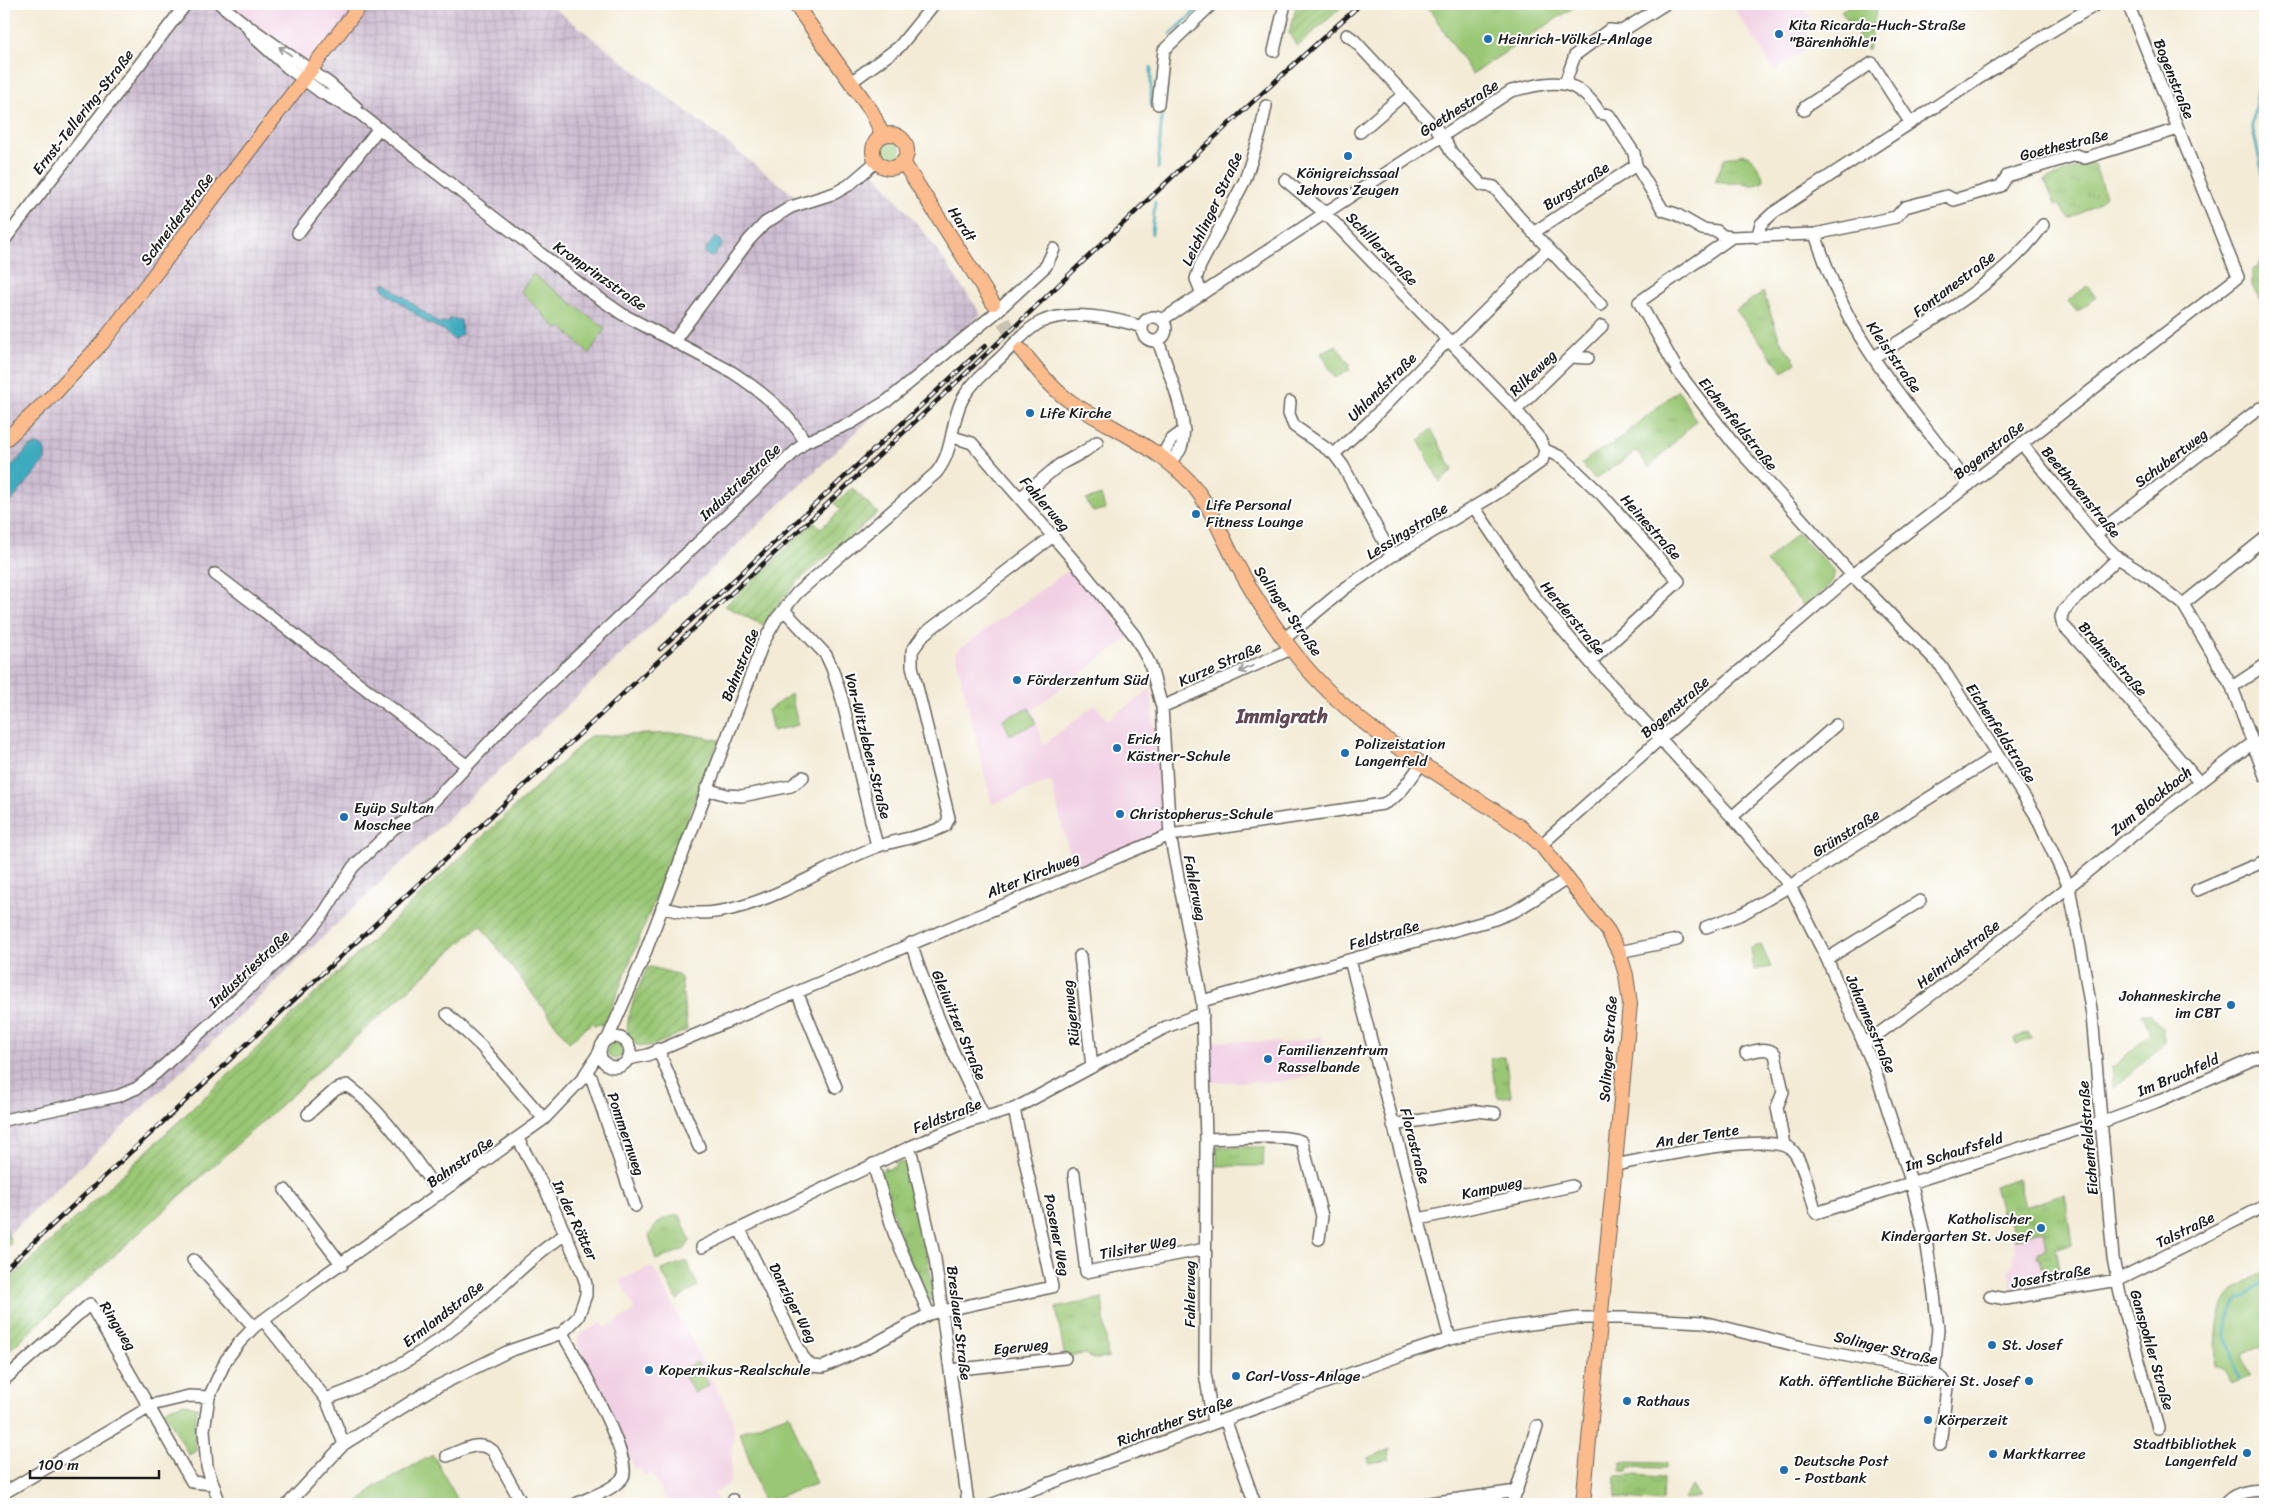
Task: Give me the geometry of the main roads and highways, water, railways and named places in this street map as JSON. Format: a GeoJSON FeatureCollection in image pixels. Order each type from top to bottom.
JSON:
{"type":"FeatureCollection","features":[{"type":"Feature","properties":{"kind":"main road","name":"Schneiderstraße"},"geometry":{"type":"LineString","coordinates":[[4,440],[53,395],[103,342],[361,4]]}},
{"type":"Feature","properties":{"kind":"main road"},"geometry":{"type":"LineString","coordinates":[[795,4],[872,112],[883,136]]}},
{"type":"Feature","properties":{"kind":"main road"},"geometry":{"type":"LineString","coordinates":[[883,136],[897,136],[904,142],[907,152],[897,167],[890,168],[877,162],[874,147],[883,136]]}},
{"type":"Feature","properties":{"kind":"main road","name":"Hardt"},"geometry":{"type":"LineString","coordinates":[[902,162],[993,303]]}},
{"type":"Feature","properties":{"kind":"main road","name":"Solinger Straße"},"geometry":{"type":"LineString","coordinates":[[1021,350],[1072,403],[1166,459],[1203,498],[1253,592],[1288,644],[1336,700],[1376,732],[1421,764],[1524,829],[1541,845],[1608,931],[1619,952],[1626,975],[1630,1004],[1583,1504]]}},
{"type":"Feature","properties":{"kind":"water"},"geometry":{"type":"Polygon","coordinates":[[[715,237],[721,240],[722,245],[713,257],[710,257],[704,252],[715,237]]]}},
{"type":"Feature","properties":{"kind":"water"},"geometry":{"type":"Polygon","coordinates":[[[386,283],[438,323],[448,322],[450,318],[461,320],[462,334],[454,340],[443,330],[426,322],[384,290],[382,284],[386,283]]]}},
{"type":"Feature","properties":{"kind":"water"},"geometry":{"type":"Polygon","coordinates":[[[39,444],[45,449],[45,461],[4,510],[4,475],[29,447],[39,444]]]}},
{"type":"Feature","properties":{"kind":"waterway"},"geometry":{"type":"LineString","coordinates":[[1171,34],[1203,4]]}},
{"type":"Feature","properties":{"kind":"waterway"},"geometry":{"type":"LineString","coordinates":[[2265,52],[2252,125],[2265,184]]}},
{"type":"Feature","properties":{"kind":"waterway"},"geometry":{"type":"LineString","coordinates":[[1151,67],[1151,105]]}},
{"type":"Feature","properties":{"kind":"waterway"},"geometry":{"type":"LineString","coordinates":[[1158,169],[1162,113]]}},
{"type":"Feature","properties":{"kind":"waterway"},"geometry":{"type":"LineString","coordinates":[[1152,234],[1155,202]]}},
{"type":"Feature","properties":{"kind":"waterway"},"geometry":{"type":"LineString","coordinates":[[2239,1379],[2225,1334],[2227,1320],[2238,1299],[2249,1296],[2265,1279]]}},
{"type":"Feature","properties":{"kind":"tunnel"},"geometry":{"type":"LineString","coordinates":[[993,303],[1021,350]]}},
{"type":"Feature","properties":{"kind":"railway"},"geometry":{"type":"LineString","coordinates":[[4,1270],[851,482],[1232,121],[1361,4]]}},
{"type":"Feature","properties":{"kind":"railway"},"geometry":{"type":"LineString","coordinates":[[660,649],[985,346]]}},
{"type":"Feature","properties":{"kind":"place","name":"Kita Ricarda-Huch-Straße \"Bärenhöhle\""},"geometry":{"type":"Point","coordinates":[1779,34]}},
{"type":"Feature","properties":{"kind":"place","name":"Heinrich-Völkel-Anlage"},"geometry":{"type":"Point","coordinates":[1488,39]}},
{"type":"Feature","properties":{"kind":"place","name":"Königreichssaal Jehovas Zeugen"},"geometry":{"type":"Point","coordinates":[1348,156]}},
{"type":"Feature","properties":{"kind":"place","name":"Life Kirche"},"geometry":{"type":"Point","coordinates":[1030,413]}},
{"type":"Feature","properties":{"kind":"place","name":"Life Personal Fitness Lounge"},"geometry":{"type":"Point","coordinates":[1196,514]}},
{"type":"Feature","properties":{"kind":"place","name":"Förderzentum Süd"},"geometry":{"type":"Point","coordinates":[1017,680]}},
{"type":"Feature","properties":{"kind":"place","name":"Erich Kästner-Schule"},"geometry":{"type":"Point","coordinates":[1117,748]}},
{"type":"Feature","properties":{"kind":"place","name":"Polizeistation Langenfeld"},"geometry":{"type":"Point","coordinates":[1345,753]}},
{"type":"Feature","properties":{"kind":"place","name":"Christopherus-Schule"},"geometry":{"type":"Point","coordinates":[1120,814]}},
{"type":"Feature","properties":{"kind":"place","name":"Eyüp Sultan Moschee"},"geometry":{"type":"Point","coordinates":[344,817]}},
{"type":"Feature","properties":{"kind":"place","name":"Johanneskirche im CBT"},"geometry":{"type":"Point","coordinates":[2231,1005]}},
{"type":"Feature","properties":{"kind":"place","name":"Familienzentrum Rasselbande"},"geometry":{"type":"Point","coordinates":[1268,1059]}},
{"type":"Feature","properties":{"kind":"place","name":"Katholischer Kindergarten St. Josef"},"geometry":{"type":"Point","coordinates":[2041,1228]}},
{"type":"Feature","properties":{"kind":"place","name":"St. Josef"},"geometry":{"type":"Point","coordinates":[1992,1345]}},
{"type":"Feature","properties":{"kind":"place","name":"Kopernikus-Realschule"},"geometry":{"type":"Point","coordinates":[649,1370]}},
{"type":"Feature","properties":{"kind":"place","name":"Carl-Voss-Anlage"},"geometry":{"type":"Point","coordinates":[1236,1376]}},
{"type":"Feature","properties":{"kind":"place","name":"Kath. öffentliche Bücherei St. Josef"},"geometry":{"type":"Point","coordinates":[2029,1381]}},
{"type":"Feature","properties":{"kind":"place","name":"Rathaus"},"geometry":{"type":"Point","coordinates":[1627,1401]}},
{"type":"Feature","properties":{"kind":"place","name":"Körperzeit"},"geometry":{"type":"Point","coordinates":[1928,1420]}},
{"type":"Feature","properties":{"kind":"place","name":"Stadtbibliothek Langenfeld"},"geometry":{"type":"Point","coordinates":[2247,1453]}},
{"type":"Feature","properties":{"kind":"place","name":"Marktkarree"},"geometry":{"type":"Point","coordinates":[1993,1454]}},
{"type":"Feature","properties":{"kind":"place","name":"Deutsche Post - Postbank"},"geometry":{"type":"Point","coordinates":[1784,1470]}},
{"type":"Feature","properties":{"kind":"district","name":"Immigrath"},"geometry":{"type":"Point","coordinates":[1282,716]}}]}
